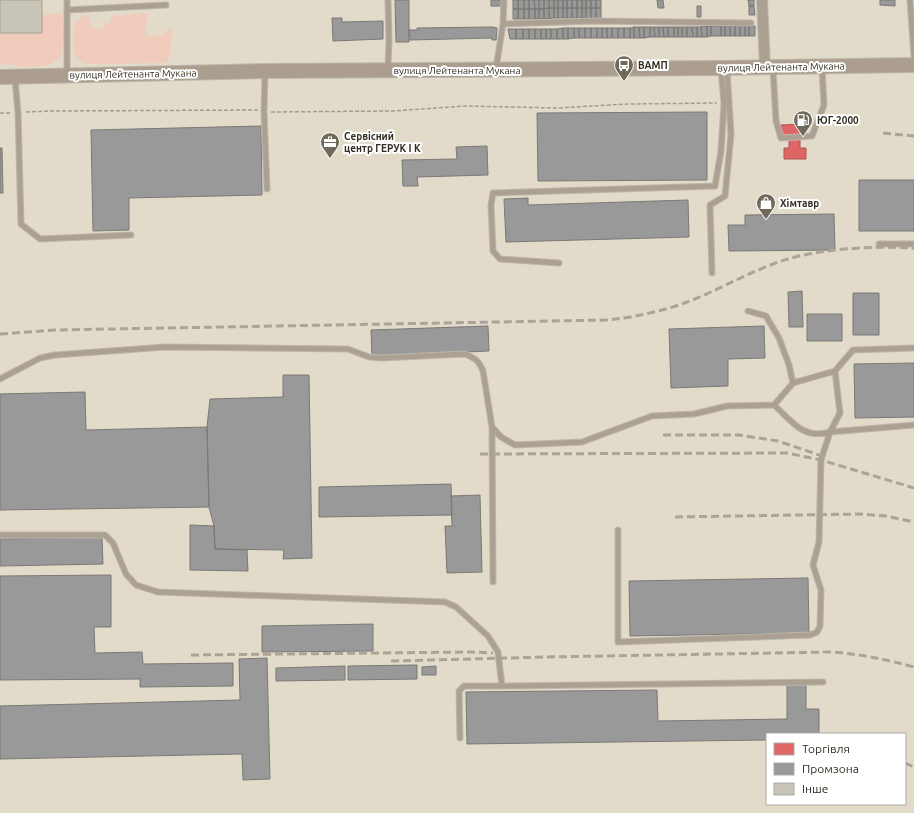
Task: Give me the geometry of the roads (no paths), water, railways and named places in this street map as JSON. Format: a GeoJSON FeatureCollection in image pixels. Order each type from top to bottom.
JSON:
{"type":"FeatureCollection","features":[{"type":"Feature","properties":{"kind":"main road","name":"вулиця Лейтенанта Мукана"},"geometry":{"type":"LineString","coordinates":[[0,77],[265,71],[769,68],[914,65]]}},
{"type":"Feature","properties":{"kind":"street"},"geometry":{"type":"LineString","coordinates":[[762,0],[769,68]]}},
{"type":"Feature","properties":{"kind":"lane"},"geometry":{"type":"LineString","coordinates":[[67,0],[67,76]]}},
{"type":"Feature","properties":{"kind":"lane"},"geometry":{"type":"LineString","coordinates":[[388,0],[388,71]]}},
{"type":"Feature","properties":{"kind":"lane"},"geometry":{"type":"LineString","coordinates":[[496,70],[503,24],[504,0]]}},
{"type":"Feature","properties":{"kind":"lane"},"geometry":{"type":"LineString","coordinates":[[910,0],[914,56]]}},
{"type":"Feature","properties":{"kind":"lane"},"geometry":{"type":"LineString","coordinates":[[67,10],[166,5]]}},
{"type":"Feature","properties":{"kind":"lane"},"geometry":{"type":"LineString","coordinates":[[503,24],[594,21],[751,23]]}},
{"type":"Feature","properties":{"kind":"lane"},"geometry":{"type":"LineString","coordinates":[[769,68],[776,122],[781,138],[812,136],[824,105],[822,67]]}},
{"type":"Feature","properties":{"kind":"lane"},"geometry":{"type":"LineString","coordinates":[[559,263],[500,259],[493,251],[491,205],[492,193],[715,186],[721,151],[724,103],[724,68]]}},
{"type":"Feature","properties":{"kind":"lane"},"geometry":{"type":"LineString","coordinates":[[712,273],[710,206],[725,196],[731,135],[724,68]]}},
{"type":"Feature","properties":{"kind":"lane"},"geometry":{"type":"LineString","coordinates":[[265,71],[264,112],[267,189]]}},
{"type":"Feature","properties":{"kind":"lane"},"geometry":{"type":"LineString","coordinates":[[14,77],[18,113],[21,224],[40,239],[131,236]]}},
{"type":"Feature","properties":{"kind":"lane"},"geometry":{"type":"LineString","coordinates":[[879,244],[914,244]]}},
{"type":"Feature","properties":{"kind":"lane"},"geometry":{"type":"LineString","coordinates":[[748,311],[766,316],[780,338],[793,382]]}},
{"type":"Feature","properties":{"kind":"lane"},"geometry":{"type":"LineString","coordinates":[[0,379],[40,358],[55,355],[165,347],[348,349],[368,356],[381,358],[465,354],[475,358],[480,363],[483,370],[492,427],[493,582]]}},
{"type":"Feature","properties":{"kind":"lane"},"geometry":{"type":"LineString","coordinates":[[774,405],[793,382],[835,371],[853,350],[914,348]]}},
{"type":"Feature","properties":{"kind":"lane"},"geometry":{"type":"LineString","coordinates":[[618,530],[618,642],[810,635],[816,632],[820,626],[821,590],[813,565],[819,542],[821,460],[830,432],[840,413],[835,371]]}},
{"type":"Feature","properties":{"kind":"lane"},"geometry":{"type":"LineString","coordinates":[[492,427],[501,437],[515,446],[582,442],[652,416],[694,414],[727,406],[774,405],[803,431],[819,435],[830,432],[914,425]]}},
{"type":"Feature","properties":{"kind":"lane"},"geometry":{"type":"LineString","coordinates":[[0,535],[105,535],[113,543],[126,574],[136,585],[158,592],[445,602],[456,607],[488,636],[498,652],[502,686]]}},
{"type":"Feature","properties":{"kind":"lane"},"geometry":{"type":"LineString","coordinates":[[460,738],[459,691],[464,686],[823,682]]}},
{"type":"Feature","properties":{"kind":"railway"},"geometry":{"type":"LineString","coordinates":[[883,133],[914,136]]}},
{"type":"Feature","properties":{"kind":"railway"},"geometry":{"type":"LineString","coordinates":[[0,334],[55,330],[608,320],[649,313],[680,305],[775,263],[802,255],[834,250],[883,247],[914,248]]}},
{"type":"Feature","properties":{"kind":"railway"},"geometry":{"type":"LineString","coordinates":[[663,435],[739,435],[778,441],[825,457]]}},
{"type":"Feature","properties":{"kind":"railway"},"geometry":{"type":"LineString","coordinates":[[480,454],[787,453],[821,460],[914,488]]}},
{"type":"Feature","properties":{"kind":"railway"},"geometry":{"type":"LineString","coordinates":[[675,517],[859,514],[886,516],[914,522]]}},
{"type":"Feature","properties":{"kind":"railway"},"geometry":{"type":"LineString","coordinates":[[391,661],[830,652],[872,657],[914,667]]}},
{"type":"Feature","properties":{"kind":"railway"},"geometry":{"type":"LineString","coordinates":[[191,655],[493,653]]}},
{"type":"Feature","properties":{"kind":"railway"},"geometry":{"type":"LineString","coordinates":[[906,763],[914,767]]}},
{"type":"Feature","properties":{"kind":"place","name":"ВАМП"},"geometry":{"type":"Point","coordinates":[624,82]}},
{"type":"Feature","properties":{"kind":"place","name":"ЮГ-2000"},"geometry":{"type":"Point","coordinates":[803,137]}},
{"type":"Feature","properties":{"kind":"place","name":"Сервісний центр ГЕРУК І К"},"geometry":{"type":"Point","coordinates":[330,159]}},
{"type":"Feature","properties":{"kind":"place","name":"Хімтавр"},"geometry":{"type":"Point","coordinates":[766,220]}}]}
